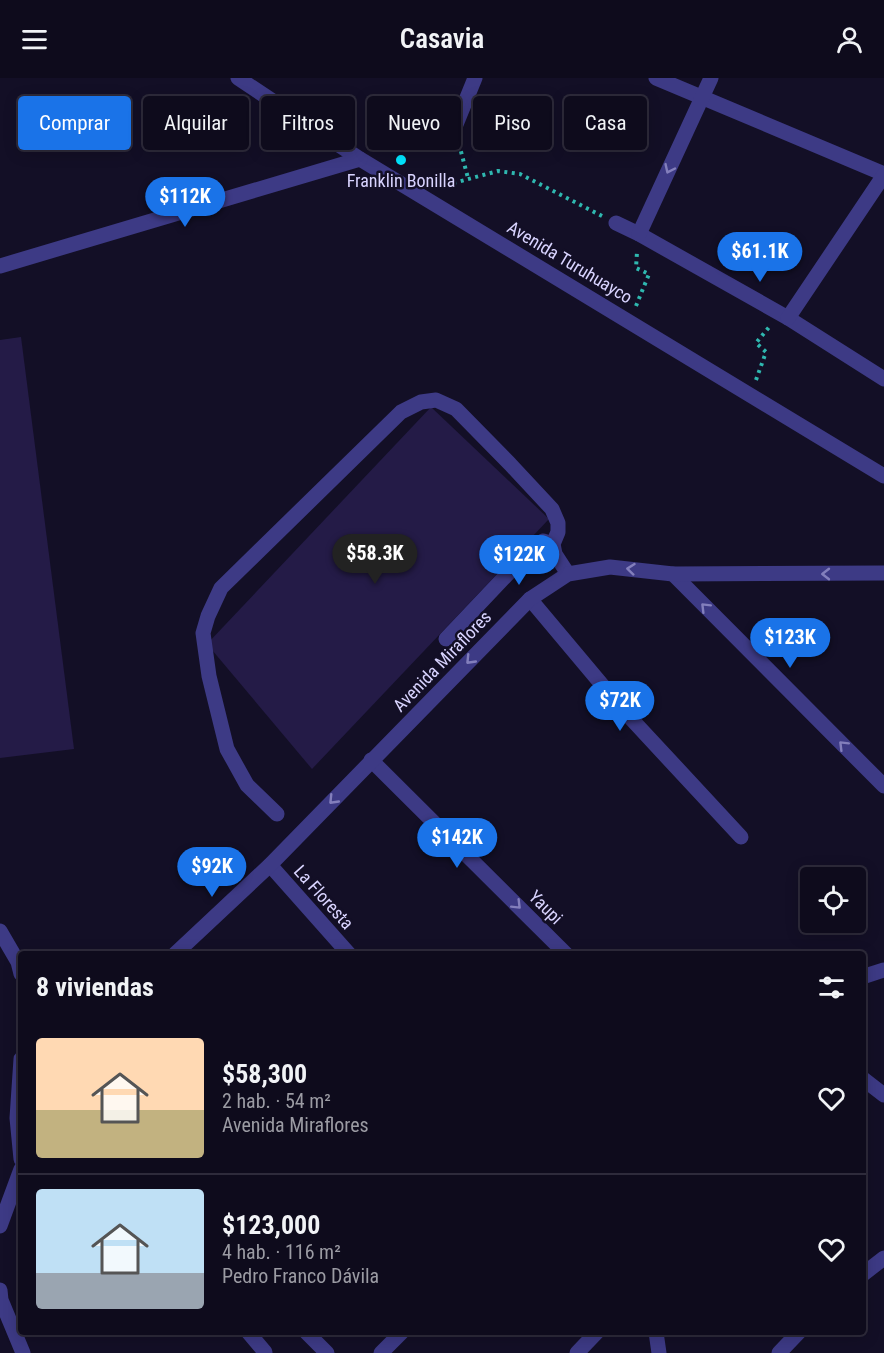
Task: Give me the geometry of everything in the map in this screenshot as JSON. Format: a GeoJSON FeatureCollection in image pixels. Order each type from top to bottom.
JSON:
{"type":"FeatureCollection","features":[{"type":"Feature","properties":{"kind":"street","name":"Avenida Turuhuayco"},"geometry":{"type":"LineString","coordinates":[[238,78],[416,194],[629,320],[884,476]]}},
{"type":"Feature","properties":{"kind":"street"},"geometry":{"type":"LineString","coordinates":[[461,112],[475,78]]}},
{"type":"Feature","properties":{"kind":"street"},"geometry":{"type":"LineString","coordinates":[[656,78],[884,174],[788,318]]}},
{"type":"Feature","properties":{"kind":"street"},"geometry":{"type":"LineString","coordinates":[[639,234],[711,78]]}},
{"type":"Feature","properties":{"kind":"street"},"geometry":{"type":"LineString","coordinates":[[0,266],[360,159]]}},
{"type":"Feature","properties":{"kind":"street"},"geometry":{"type":"LineString","coordinates":[[616,223],[788,318],[884,379]]}},
{"type":"Feature","properties":{"kind":"street"},"geometry":{"type":"LineString","coordinates":[[277,814],[247,785],[227,749],[209,676],[203,633],[208,616],[221,588],[401,412],[421,402],[436,400],[456,409],[552,509],[558,523],[558,532],[553,544],[555,554],[568,574]]}},
{"type":"Feature","properties":{"kind":"street"},"geometry":{"type":"LineString","coordinates":[[446,639],[534,546],[543,541],[553,544]]}},
{"type":"Feature","properties":{"kind":"street","name":"Avenida Miraflores"},"geometry":{"type":"LineString","coordinates":[[178,951],[270,865],[530,598],[568,574],[610,567],[673,574],[884,573]]}},
{"type":"Feature","properties":{"kind":"street"},"geometry":{"type":"LineString","coordinates":[[673,574],[884,786]]}},
{"type":"Feature","properties":{"kind":"street"},"geometry":{"type":"LineString","coordinates":[[530,598],[624,711],[741,837]]}},
{"type":"Feature","properties":{"kind":"street","name":"Yaupi"},"geometry":{"type":"LineString","coordinates":[[371,760],[563,951]]}},
{"type":"Feature","properties":{"kind":"street","name":"La Floresta"},"geometry":{"type":"LineString","coordinates":[[270,865],[346,951]]}},
{"type":"Feature","properties":{"kind":"street"},"geometry":{"type":"LineString","coordinates":[[0,931],[18,962]]}},
{"type":"Feature","properties":{"kind":"street"},"geometry":{"type":"LineString","coordinates":[[866,976],[884,970]]}},
{"type":"Feature","properties":{"kind":"street"},"geometry":{"type":"LineString","coordinates":[[866,1081],[884,1095]]}},
{"type":"Feature","properties":{"kind":"street"},"geometry":{"type":"LineString","coordinates":[[18,1103],[18,1128]]}},
{"type":"Feature","properties":{"kind":"street"},"geometry":{"type":"LineString","coordinates":[[0,1226],[18,1177]]}},
{"type":"Feature","properties":{"kind":"street"},"geometry":{"type":"LineString","coordinates":[[866,1272],[884,1258]]}},
{"type":"Feature","properties":{"kind":"street"},"geometry":{"type":"LineString","coordinates":[[0,1290],[23,1353]]}},
{"type":"Feature","properties":{"kind":"street"},"geometry":{"type":"LineString","coordinates":[[251,1335],[265,1352]]}},
{"type":"Feature","properties":{"kind":"street"},"geometry":{"type":"LineString","coordinates":[[309,1335],[327,1353]]}},
{"type":"Feature","properties":{"kind":"street"},"geometry":{"type":"LineString","coordinates":[[381,1353],[399,1335]]}},
{"type":"Feature","properties":{"kind":"street"},"geometry":{"type":"LineString","coordinates":[[577,1353],[594,1335]]}},
{"type":"Feature","properties":{"kind":"street"},"geometry":{"type":"LineString","coordinates":[[656,1335],[659,1353]]}},
{"type":"Feature","properties":{"kind":"street"},"geometry":{"type":"LineString","coordinates":[[779,1353],[796,1335]]}},
{"type":"Feature","properties":{"kind":"path"},"geometry":{"type":"LineString","coordinates":[[461,150],[468,178]]}},
{"type":"Feature","properties":{"kind":"path"},"geometry":{"type":"LineString","coordinates":[[416,194],[498,171],[520,174],[616,223]]}},
{"type":"Feature","properties":{"kind":"path"},"geometry":{"type":"LineString","coordinates":[[629,320],[649,274],[636,268],[639,234]]}},
{"type":"Feature","properties":{"kind":"path"},"geometry":{"type":"LineString","coordinates":[[751,394],[766,352],[756,343],[767,327],[788,318]]}},
{"type":"Feature","properties":{"kind":"building"},"geometry":{"type":"Polygon","coordinates":[[[21,337],[74,749],[0,758],[0,340],[21,337]]]}},
{"type":"Feature","properties":{"kind":"building"},"geometry":{"type":"Polygon","coordinates":[[[431,407],[549,519],[312,769],[207,644],[431,407]]]}},
{"type":"Feature","properties":{"kind":"place","name":"Franklin Bonilla"},"geometry":{"type":"Point","coordinates":[401,160]}}]}
